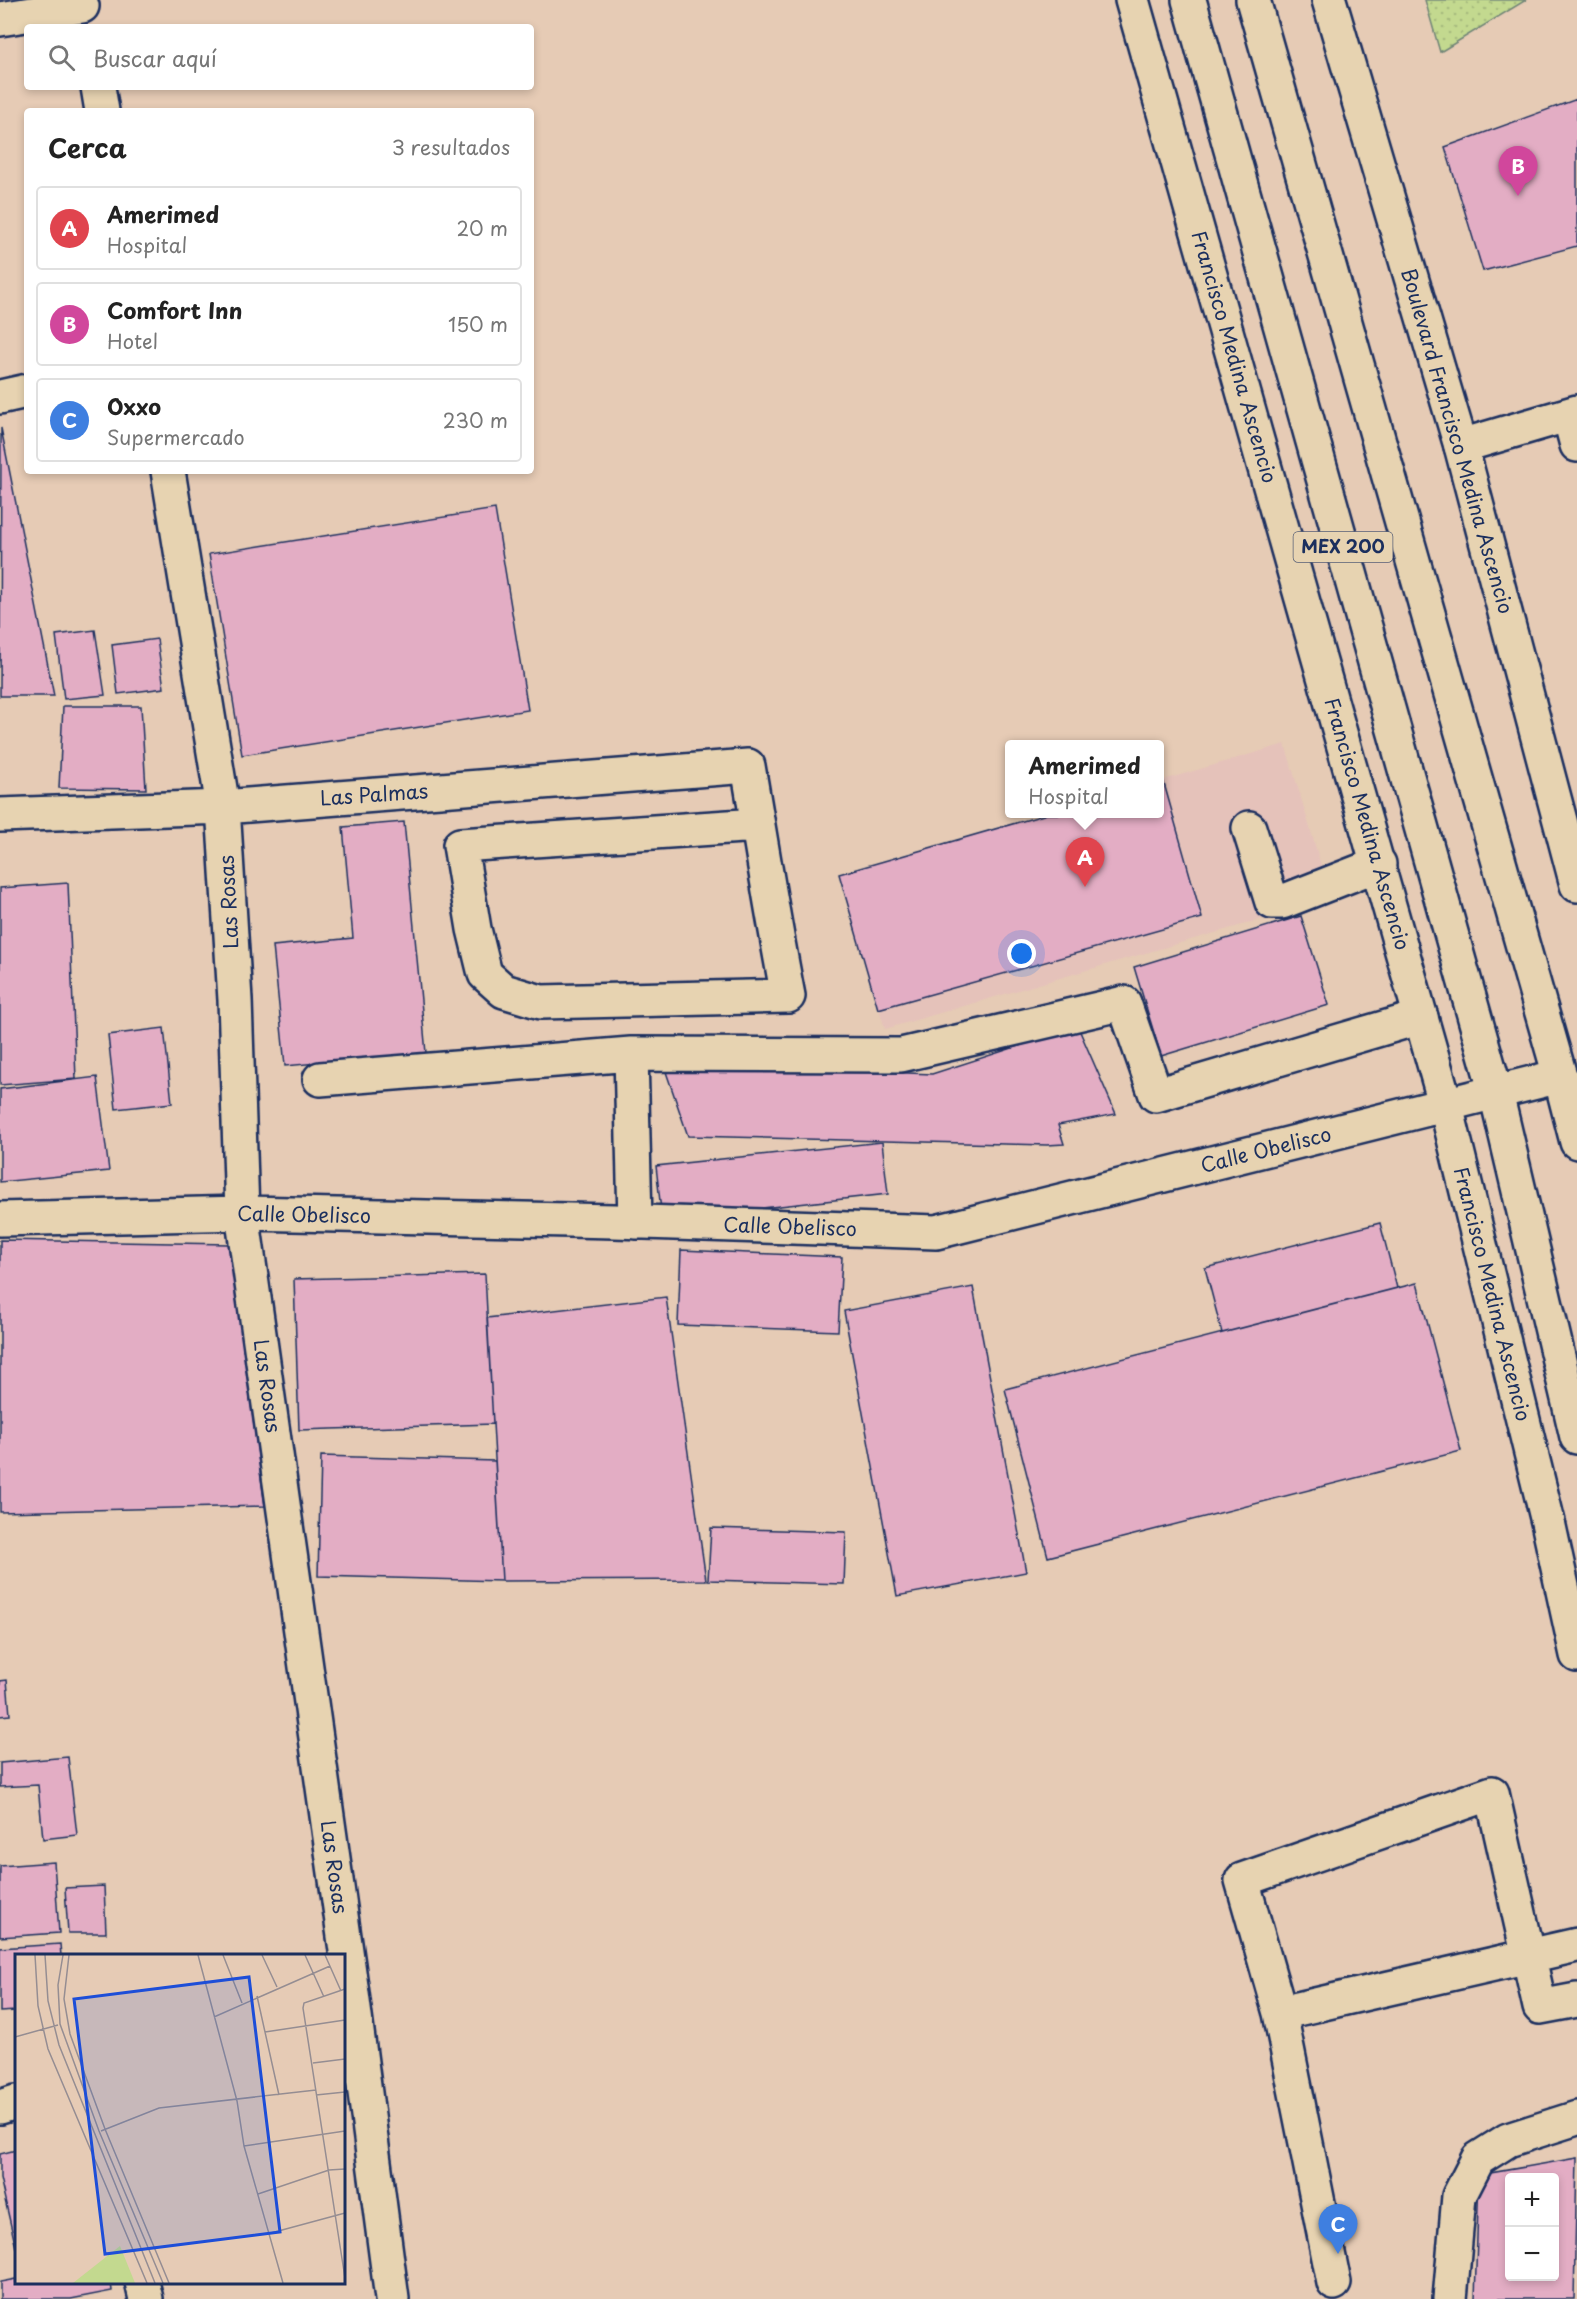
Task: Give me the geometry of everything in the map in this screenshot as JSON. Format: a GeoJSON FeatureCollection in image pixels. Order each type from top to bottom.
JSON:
{"type":"FeatureCollection","features":[{"type":"Feature","properties":{"kind":"main road","name":"Francisco Medina Ascencio"},"geometry":{"type":"LineString","coordinates":[[1132,0],[1446,1106],[1548,1522],[1577,1655]]}},
{"type":"Feature","properties":{"kind":"main road","name":"MEX 200"},"geometry":{"type":"LineString","coordinates":[[1189,0],[1496,1093],[1577,1437]]}},
{"type":"Feature","properties":{"kind":"main road","name":"MEX 200"},"geometry":{"type":"LineString","coordinates":[[1253,0],[1577,1142]]}},
{"type":"Feature","properties":{"kind":"main road","name":"Boulevard Francisco Medina Ascencio"},"geometry":{"type":"LineString","coordinates":[[1329,0],[1461,446],[1577,885]]}},
{"type":"Feature","properties":{"kind":"main road"},"geometry":{"type":"LineString","coordinates":[[0,20],[83,11]]}},
{"type":"Feature","properties":{"kind":"main road"},"geometry":{"type":"LineString","coordinates":[[98,90],[102,108]]}},
{"type":"Feature","properties":{"kind":"main road"},"geometry":{"type":"LineString","coordinates":[[0,397],[24,392]]}},
{"type":"Feature","properties":{"kind":"main road"},"geometry":{"type":"LineString","coordinates":[[1461,446],[1574,424]]}},
{"type":"Feature","properties":{"kind":"main road","name":"Las Rosas"},"geometry":{"type":"LineString","coordinates":[[168,474],[224,807],[235,1000],[242,1213],[342,1954]]}},
{"type":"Feature","properties":{"kind":"main road","name":"Las Palmas"},"geometry":{"type":"LineString","coordinates":[[0,815],[224,807],[748,766],[758,825]]}},
{"type":"Feature","properties":{"kind":"main road"},"geometry":{"type":"LineString","coordinates":[[758,825],[788,996],[541,1002],[504,991],[485,974],[474,929],[460,846],[758,825]]}},
{"type":"Feature","properties":{"kind":"main road"},"geometry":{"type":"LineString","coordinates":[[1249,828],[1272,902],[1282,902],[1379,864]]}},
{"type":"Feature","properties":{"kind":"main road"},"geometry":{"type":"LineString","coordinates":[[320,1078],[631,1053],[901,1055],[1124,1004],[1156,1095],[1421,1017]]}},
{"type":"Feature","properties":{"kind":"main road"},"geometry":{"type":"LineString","coordinates":[[631,1053],[635,1222]]}},
{"type":"Feature","properties":{"kind":"main road","name":"Calle Obelisco"},"geometry":{"type":"LineString","coordinates":[[0,1219],[242,1213],[936,1232],[1560,1076]]}},
{"type":"Feature","properties":{"kind":"main road"},"geometry":{"type":"LineString","coordinates":[[1334,2283],[1280,2013],[1242,1880],[1492,1792],[1540,2007],[1577,2000]]}},
{"type":"Feature","properties":{"kind":"main road"},"geometry":{"type":"LineString","coordinates":[[1280,2013],[1577,1945]]}},
{"type":"Feature","properties":{"kind":"main road","name":"Las Rosas"},"geometry":{"type":"LineString","coordinates":[[347,1988],[392,2299]]}},
{"type":"Feature","properties":{"kind":"main road"},"geometry":{"type":"LineString","coordinates":[[0,2107],[15,2102]]}},
{"type":"Feature","properties":{"kind":"main road"},"geometry":{"type":"LineString","coordinates":[[1450,2299],[1459,2196],[1478,2159],[1508,2140],[1577,2118]]}},
{"type":"Feature","properties":{"kind":"main road"},"geometry":{"type":"LineString","coordinates":[[142,2284],[146,2299]]}},
{"type":"Feature","properties":{"kind":"shaded area"},"geometry":{"type":"Polygon","coordinates":[[[1285,744],[1331,899],[885,1029],[839,874],[1033,818],[1164,818],[1164,780],[1285,744]]]}},
{"type":"Feature","properties":{"kind":"green space"},"geometry":{"type":"Polygon","coordinates":[[[1425,0],[1526,0],[1440,52],[1425,0]]]}},
{"type":"Feature","properties":{"kind":"building"},"geometry":{"type":"Polygon","coordinates":[[[1577,99],[1577,246],[1483,271],[1445,147],[1577,99]]]}},
{"type":"Feature","properties":{"kind":"building"},"geometry":{"type":"Polygon","coordinates":[[[1,428],[54,696],[0,696],[1,428]]]}},
{"type":"Feature","properties":{"kind":"building"},"geometry":{"type":"Polygon","coordinates":[[[495,509],[528,710],[242,755],[209,554],[495,509]]]}},
{"type":"Feature","properties":{"kind":"building"},"geometry":{"type":"Polygon","coordinates":[[[95,630],[105,695],[64,699],[56,635],[95,630]]]}},
{"type":"Feature","properties":{"kind":"building"},"geometry":{"type":"Polygon","coordinates":[[[157,639],[164,688],[118,694],[112,645],[157,639]]]}},
{"type":"Feature","properties":{"kind":"building"},"geometry":{"type":"Polygon","coordinates":[[[63,706],[141,706],[146,789],[59,788],[63,706]]]}},
{"type":"Feature","properties":{"kind":"building"},"geometry":{"type":"Polygon","coordinates":[[[1164,784],[1202,918],[878,1009],[839,874],[1033,818],[1164,818],[1164,784]]]}},
{"type":"Feature","properties":{"kind":"building"},"geometry":{"type":"Polygon","coordinates":[[[404,822],[426,1053],[285,1066],[273,946],[353,938],[343,827],[404,822]]]}},
{"type":"Feature","properties":{"kind":"building"},"geometry":{"type":"Polygon","coordinates":[[[68,883],[76,1079],[0,1085],[0,888],[68,883]]]}},
{"type":"Feature","properties":{"kind":"building"},"geometry":{"type":"Polygon","coordinates":[[[1301,916],[1329,1005],[1161,1056],[1134,967],[1301,916]]]}},
{"type":"Feature","properties":{"kind":"building"},"geometry":{"type":"Polygon","coordinates":[[[1078,1027],[1116,1114],[1058,1125],[1064,1144],[688,1136],[663,1063],[932,1074],[1078,1027]]]}},
{"type":"Feature","properties":{"kind":"building"},"geometry":{"type":"Polygon","coordinates":[[[164,1028],[172,1103],[116,1109],[108,1035],[164,1028]]]}},
{"type":"Feature","properties":{"kind":"building"},"geometry":{"type":"Polygon","coordinates":[[[97,1077],[109,1171],[0,1182],[0,1089],[97,1077]]]}},
{"type":"Feature","properties":{"kind":"building"},"geometry":{"type":"Polygon","coordinates":[[[882,1142],[888,1194],[662,1219],[656,1166],[882,1142]]]}},
{"type":"Feature","properties":{"kind":"building"},"geometry":{"type":"Polygon","coordinates":[[[1380,1223],[1397,1288],[1222,1333],[1205,1268],[1380,1223]]]}},
{"type":"Feature","properties":{"kind":"building"},"geometry":{"type":"Polygon","coordinates":[[[0,1240],[229,1244],[265,1506],[0,1512],[0,1240]]]}},
{"type":"Feature","properties":{"kind":"building"},"geometry":{"type":"Polygon","coordinates":[[[681,1250],[842,1257],[838,1331],[678,1325],[681,1250]]]}},
{"type":"Feature","properties":{"kind":"building"},"geometry":{"type":"Polygon","coordinates":[[[485,1274],[493,1424],[299,1430],[294,1279],[485,1274]]]}},
{"type":"Feature","properties":{"kind":"building"},"geometry":{"type":"Polygon","coordinates":[[[1417,1283],[1461,1451],[1048,1557],[1005,1389],[1417,1283]]]}},
{"type":"Feature","properties":{"kind":"building"},"geometry":{"type":"Polygon","coordinates":[[[973,1287],[1026,1572],[897,1596],[844,1311],[973,1287]]]}},
{"type":"Feature","properties":{"kind":"building"},"geometry":{"type":"Polygon","coordinates":[[[666,1297],[706,1580],[502,1581],[487,1318],[666,1297]]]}},
{"type":"Feature","properties":{"kind":"building"},"geometry":{"type":"Polygon","coordinates":[[[321,1456],[495,1461],[502,1581],[318,1576],[321,1456]]]}},
{"type":"Feature","properties":{"kind":"building"},"geometry":{"type":"Polygon","coordinates":[[[711,1528],[846,1532],[844,1584],[708,1580],[711,1528]]]}},
{"type":"Feature","properties":{"kind":"building"},"geometry":{"type":"Polygon","coordinates":[[[7,1680],[10,1715],[0,1716],[0,1681],[7,1680]]]}},
{"type":"Feature","properties":{"kind":"building"},"geometry":{"type":"Polygon","coordinates":[[[68,1757],[77,1835],[43,1839],[38,1785],[0,1787],[0,1763],[68,1757]]]}},
{"type":"Feature","properties":{"kind":"building"},"geometry":{"type":"Polygon","coordinates":[[[54,1862],[59,1933],[0,1937],[0,1866],[54,1862]]]}},
{"type":"Feature","properties":{"kind":"building"},"geometry":{"type":"Polygon","coordinates":[[[104,1886],[106,1933],[68,1933],[65,1888],[104,1886]]]}},
{"type":"Feature","properties":{"kind":"building"},"geometry":{"type":"Polygon","coordinates":[[[60,1944],[61,1954],[15,1954],[15,2011],[0,2012],[0,1948],[60,1944]]]}},
{"type":"Feature","properties":{"kind":"building"},"geometry":{"type":"Polygon","coordinates":[[[15,2150],[15,2244],[0,2178],[0,2154],[15,2150]]]}},
{"type":"Feature","properties":{"kind":"building"},"geometry":{"type":"Polygon","coordinates":[[[1577,2158],[1574,2299],[1475,2299],[1479,2175],[1577,2158]]]}},
{"type":"Feature","properties":{"kind":"building"},"geometry":{"type":"Polygon","coordinates":[[[15,2279],[15,2284],[111,2284],[112,2291],[71,2299],[0,2299],[0,2282],[15,2279]]]}},
{"type":"Feature","properties":{"kind":"place","name":"Comfort Inn"},"geometry":{"type":"Point","coordinates":[1518,196]}},
{"type":"Feature","properties":{"kind":"place","name":"Amerimed"},"geometry":{"type":"Point","coordinates":[1085,887]}},
{"type":"Feature","properties":{"kind":"place","name":"Oxxo"},"geometry":{"type":"Point","coordinates":[1338,2254]}}]}
